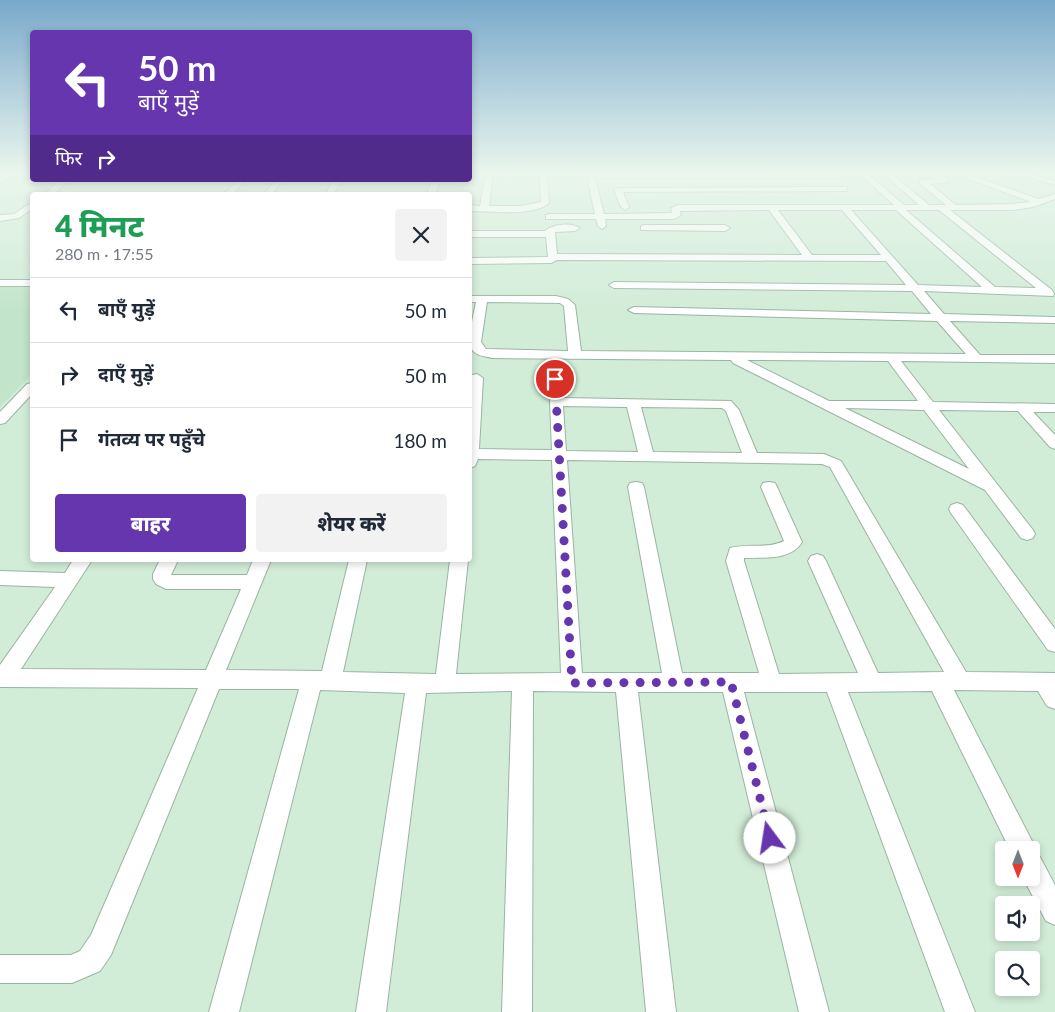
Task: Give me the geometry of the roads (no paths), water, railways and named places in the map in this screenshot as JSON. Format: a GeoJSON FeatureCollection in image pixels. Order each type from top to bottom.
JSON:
{"type":"FeatureCollection","features":[{"type":"Feature","properties":{"kind":"street"},"geometry":{"type":"LineString","coordinates":[[500,219],[551,234]]}},
{"type":"Feature","properties":{"kind":"street"},"geometry":{"type":"LineString","coordinates":[[472,233],[507,219]]}},
{"type":"Feature","properties":{"kind":"street"},"geometry":{"type":"LineString","coordinates":[[553,257],[550,230],[556,228],[598,228],[600,219]]}},
{"type":"Feature","properties":{"kind":"street"},"geometry":{"type":"LineString","coordinates":[[719,219],[730,236]]}},
{"type":"Feature","properties":{"kind":"street"},"geometry":{"type":"LineString","coordinates":[[780,219],[809,257]]}},
{"type":"Feature","properties":{"kind":"street"},"geometry":{"type":"LineString","coordinates":[[852,219],[889,258],[976,358]]}},
{"type":"Feature","properties":{"kind":"street"},"geometry":{"type":"LineString","coordinates":[[914,219],[992,290]]}},
{"type":"Feature","properties":{"kind":"street"},"geometry":{"type":"LineString","coordinates":[[956,219],[1051,295]]}},
{"type":"Feature","properties":{"kind":"street"},"geometry":{"type":"LineString","coordinates":[[631,228],[725,228]]}},
{"type":"Feature","properties":{"kind":"street"},"geometry":{"type":"LineString","coordinates":[[472,261],[547,261],[553,257],[889,258]]}},
{"type":"Feature","properties":{"kind":"street"},"geometry":{"type":"LineString","coordinates":[[0,283],[30,283]]}},
{"type":"Feature","properties":{"kind":"street"},"geometry":{"type":"LineString","coordinates":[[614,285],[745,300],[941,318],[1055,320]]}},
{"type":"Feature","properties":{"kind":"street"},"geometry":{"type":"LineString","coordinates":[[634,310],[915,288],[992,290],[1051,295]]}},
{"type":"Feature","properties":{"kind":"street"},"geometry":{"type":"LineString","coordinates":[[575,355],[568,305],[564,301],[556,299],[476,300],[472,342],[477,348],[492,354],[733,358],[1055,359]]}},
{"type":"Feature","properties":{"kind":"street"},"geometry":{"type":"LineString","coordinates":[[733,358],[990,486]]}},
{"type":"Feature","properties":{"kind":"street"},"geometry":{"type":"LineString","coordinates":[[892,358],[1027,534]]}},
{"type":"Feature","properties":{"kind":"street"},"geometry":{"type":"LineString","coordinates":[[472,434],[477,378]]}},
{"type":"Feature","properties":{"kind":"street"},"geometry":{"type":"LineString","coordinates":[[555,379],[572,683]]}},
{"type":"Feature","properties":{"kind":"street"},"geometry":{"type":"LineString","coordinates":[[0,420],[30,389]]}},
{"type":"Feature","properties":{"kind":"street"},"geometry":{"type":"LineString","coordinates":[[555,402],[726,404],[732,410],[751,457]]}},
{"type":"Feature","properties":{"kind":"street"},"geometry":{"type":"LineString","coordinates":[[634,402],[647,456]]}},
{"type":"Feature","properties":{"kind":"street"},"geometry":{"type":"LineString","coordinates":[[826,404],[1055,408]]}},
{"type":"Feature","properties":{"kind":"street"},"geometry":{"type":"LineString","coordinates":[[1021,407],[1055,444]]}},
{"type":"Feature","properties":{"kind":"street"},"geometry":{"type":"LineString","coordinates":[[472,457],[751,457],[824,459],[836,464],[949,681],[1019,841]]}},
{"type":"Feature","properties":{"kind":"street"},"geometry":{"type":"LineString","coordinates":[[636,487],[674,683]]}},
{"type":"Feature","properties":{"kind":"street"},"geometry":{"type":"LineString","coordinates":[[770,487],[793,542],[790,547],[782,550],[736,553],[735,560],[772,683]]}},
{"type":"Feature","properties":{"kind":"street"},"geometry":{"type":"LineString","coordinates":[[957,509],[1055,644]]}},
{"type":"Feature","properties":{"kind":"street"},"geometry":{"type":"LineString","coordinates":[[817,561],[872,682]]}},
{"type":"Feature","properties":{"kind":"street"},"geometry":{"type":"LineString","coordinates":[[1,678],[81,562]]}},
{"type":"Feature","properties":{"kind":"street"},"geometry":{"type":"LineString","coordinates":[[168,562],[162,574],[162,579],[166,582],[253,582]]}},
{"type":"Feature","properties":{"kind":"street"},"geometry":{"type":"LineString","coordinates":[[0,969],[72,968],[90,961],[101,945],[261,562]]}},
{"type":"Feature","properties":{"kind":"street"},"geometry":{"type":"LineString","coordinates":[[224,1012],[357,562]]}},
{"type":"Feature","properties":{"kind":"street"},"geometry":{"type":"LineString","coordinates":[[445,683],[459,562]]}},
{"type":"Feature","properties":{"kind":"street"},"geometry":{"type":"LineString","coordinates":[[0,578],[69,580]]}},
{"type":"Feature","properties":{"kind":"street"},"geometry":{"type":"LineString","coordinates":[[1,678],[321,681],[417,684],[949,681],[1051,688]]}},
{"type":"Feature","properties":{"kind":"street"},"geometry":{"type":"LineString","coordinates":[[517,1012],[523,682]]}},
{"type":"Feature","properties":{"kind":"street"},"geometry":{"type":"LineString","coordinates":[[626,682],[661,1012]]}},
{"type":"Feature","properties":{"kind":"street"},"geometry":{"type":"LineString","coordinates":[[731,682],[814,1012]]}},
{"type":"Feature","properties":{"kind":"street"},"geometry":{"type":"LineString","coordinates":[[834,683],[960,1012]]}},
{"type":"Feature","properties":{"kind":"street"},"geometry":{"type":"LineString","coordinates":[[371,1012],[417,684]]}},
{"type":"Feature","properties":{"kind":"street"},"geometry":{"type":"LineString","coordinates":[[1040,883],[1055,912]]}}]}
